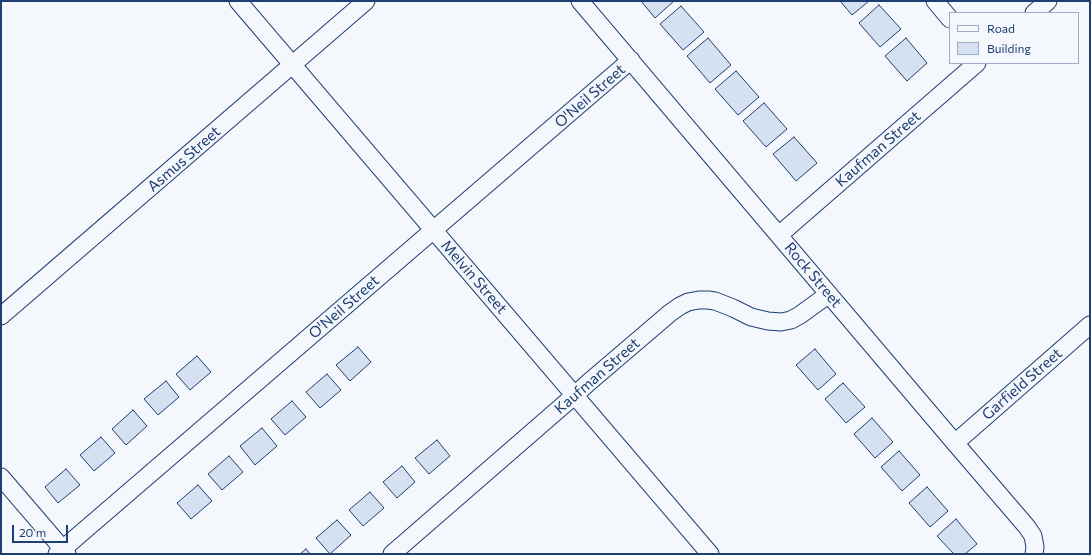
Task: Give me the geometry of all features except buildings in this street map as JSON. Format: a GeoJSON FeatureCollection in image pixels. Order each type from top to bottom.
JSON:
{"type":"FeatureCollection","features":[{"type":"Feature","properties":{"kind":"street","name":"Melvin Street"},"geometry":{"type":"LineString","coordinates":[[238,1],[710,554]]}},
{"type":"Feature","properties":{"kind":"street","name":"Asmus Street"},"geometry":{"type":"LineString","coordinates":[[1,316],[366,1]]}},
{"type":"Feature","properties":{"kind":"street","name":"Rock Street"},"geometry":{"type":"LineString","coordinates":[[580,1],[954,443],[1027,527],[1033,536],[1035,547],[1034,554]]}},
{"type":"Feature","properties":{"kind":"street"},"geometry":{"type":"LineString","coordinates":[[934,1],[949,18]]}},
{"type":"Feature","properties":{"kind":"street"},"geometry":{"type":"LineString","coordinates":[[1035,12],[1048,1]]}},
{"type":"Feature","properties":{"kind":"street","name":"O'Neil Street"},"geometry":{"type":"LineString","coordinates":[[62,552],[631,60]]}},
{"type":"Feature","properties":{"kind":"street","name":"Kaufman Street"},"geometry":{"type":"LineString","coordinates":[[779,235],[976,64]]}},
{"type":"Feature","properties":{"kind":"street","name":"Kaufman Street"},"geometry":{"type":"LineString","coordinates":[[392,554],[670,313],[688,302],[699,300],[715,301],[751,317],[781,322],[791,320],[800,315],[829,294]]}},
{"type":"Feature","properties":{"kind":"street","name":"Garfield Street"},"geometry":{"type":"LineString","coordinates":[[954,443],[1090,325]]}},
{"type":"Feature","properties":{"kind":"street"},"geometry":{"type":"LineString","coordinates":[[1,477],[62,552]]}}]}
